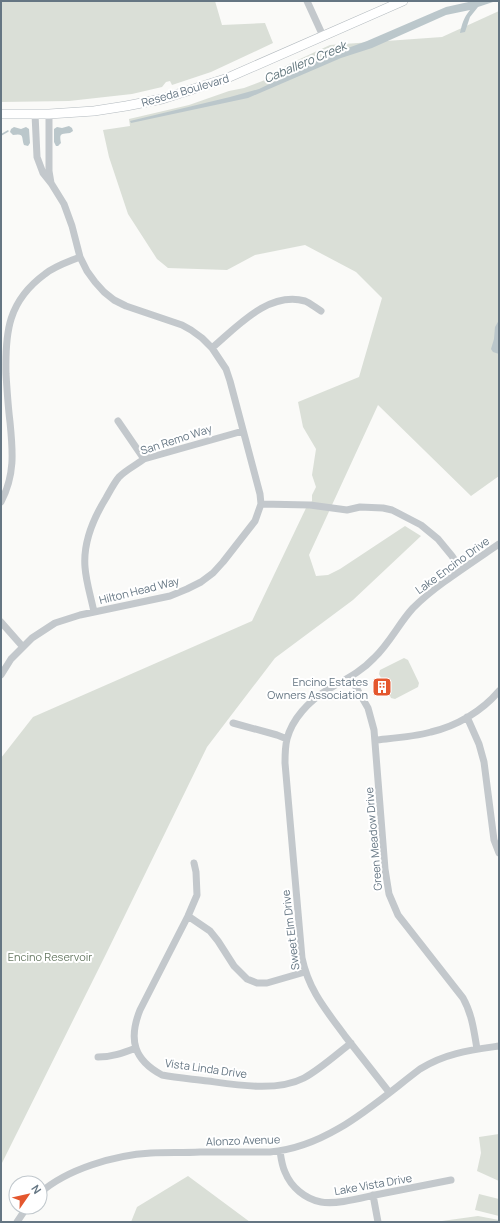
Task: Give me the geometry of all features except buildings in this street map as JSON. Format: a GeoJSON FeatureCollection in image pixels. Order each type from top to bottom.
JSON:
{"type":"FeatureCollection","features":[{"type":"Feature","properties":{"kind":"main road","name":"Reseda Boulevard"},"geometry":{"type":"LineString","coordinates":[[1,114],[48,114],[94,111],[162,99],[225,79],[403,1]]}},
{"type":"Feature","properties":{"kind":"street"},"geometry":{"type":"LineString","coordinates":[[307,1],[323,36]]}},
{"type":"Feature","properties":{"kind":"street","name":"Hilton Head Way"},"geometry":{"type":"LineString","coordinates":[[1,675],[11,659],[23,647],[38,634],[55,623],[80,615],[170,596],[201,582],[213,573],[223,562],[256,521],[261,504],[260,494],[226,369],[212,348],[191,330],[182,325],[126,306],[114,300],[95,282],[87,271],[80,257],[72,226],[64,204],[43,173],[37,157],[36,114]]}},
{"type":"Feature","properties":{"kind":"street"},"geometry":{"type":"LineString","coordinates":[[48,114],[51,183]]}},
{"type":"Feature","properties":{"kind":"street"},"geometry":{"type":"LineString","coordinates":[[1,502],[10,479],[12,465],[3,349],[7,330],[20,300],[30,288],[44,275],[57,266],[80,257]]}},
{"type":"Feature","properties":{"kind":"street"},"geometry":{"type":"LineString","coordinates":[[212,348],[263,306],[278,301],[306,301],[320,311]]}},
{"type":"Feature","properties":{"kind":"street"},"geometry":{"type":"LineString","coordinates":[[1,415],[9,414]]}},
{"type":"Feature","properties":{"kind":"street"},"geometry":{"type":"LineString","coordinates":[[118,421],[144,459]]}},
{"type":"Feature","properties":{"kind":"street","name":"San Remo Way"},"geometry":{"type":"LineString","coordinates":[[94,612],[85,567],[86,545],[89,531],[103,503],[120,477],[144,459],[243,431]]}},
{"type":"Feature","properties":{"kind":"street"},"geometry":{"type":"LineString","coordinates":[[261,504],[310,504],[347,510],[360,507],[383,508],[402,514],[421,525],[438,539],[461,570]]}},
{"type":"Feature","properties":{"kind":"street","name":"Lake Encino Drive"},"geometry":{"type":"LineString","coordinates":[[287,739],[295,721],[307,706],[322,694],[366,666],[378,655],[402,621],[417,604],[461,570],[499,544]]}},
{"type":"Feature","properties":{"kind":"street"},"geometry":{"type":"LineString","coordinates":[[1,622],[23,647]]}},
{"type":"Feature","properties":{"kind":"street","name":"Green Meadow Drive"},"geometry":{"type":"LineString","coordinates":[[350,677],[368,708],[374,730],[385,869],[389,894],[398,915],[463,998],[472,1018],[477,1049]]}},
{"type":"Feature","properties":{"kind":"street"},"geometry":{"type":"LineString","coordinates":[[375,740],[431,732],[448,727],[467,717],[489,702],[499,691]]}},
{"type":"Feature","properties":{"kind":"street"},"geometry":{"type":"LineString","coordinates":[[467,717],[479,744],[484,762],[494,840],[499,853]]}},
{"type":"Feature","properties":{"kind":"street"},"geometry":{"type":"LineString","coordinates":[[233,723],[278,735],[287,739]]}},
{"type":"Feature","properties":{"kind":"street","name":"Sweet Elm Drive"},"geometry":{"type":"LineString","coordinates":[[287,739],[285,763],[302,958],[305,972],[313,992],[351,1044],[389,1092]]}},
{"type":"Feature","properties":{"kind":"street","name":"Vista Linda Drive"},"geometry":{"type":"LineString","coordinates":[[194,863],[197,895],[188,916],[140,1010],[135,1024],[133,1035],[136,1048],[144,1062],[152,1070],[162,1075],[236,1085],[258,1086],[289,1084],[304,1078],[351,1044]]}},
{"type":"Feature","properties":{"kind":"street"},"geometry":{"type":"LineString","coordinates":[[188,916],[210,931],[234,966],[247,979],[257,983],[267,983],[305,972]]}},
{"type":"Feature","properties":{"kind":"street","name":"Alonzo Avenue"},"geometry":{"type":"LineString","coordinates":[[48,1187],[57,1180],[78,1170],[124,1157],[150,1153],[280,1151],[307,1144],[329,1135],[351,1121],[420,1068],[432,1061],[459,1052],[499,1046]]}},
{"type":"Feature","properties":{"kind":"street"},"geometry":{"type":"LineString","coordinates":[[98,1057],[118,1055],[136,1048]]}},
{"type":"Feature","properties":{"kind":"street","name":"Lake Vista Drive"},"geometry":{"type":"LineString","coordinates":[[280,1151],[288,1178],[300,1192],[311,1199],[321,1202],[332,1203],[451,1180]]}},
{"type":"Feature","properties":{"kind":"street"},"geometry":{"type":"LineString","coordinates":[[373,1195],[378,1222]]}},
{"type":"Feature","properties":{"kind":"green space"},"geometry":{"type":"Polygon","coordinates":[[[1,1],[215,1],[222,25],[265,23],[273,43],[211,72],[172,85],[170,81],[166,82],[162,87],[132,94],[69,101],[1,102],[1,1]]]}},
{"type":"Feature","properties":{"kind":"green space","name":"Encino Reservoir"},"geometry":{"type":"Polygon","coordinates":[[[499,11],[499,476],[471,496],[378,405],[309,555],[316,576],[328,575],[340,569],[405,526],[421,536],[353,600],[275,658],[207,747],[1,1165],[1,758],[33,717],[252,621],[306,508],[312,501],[312,495],[316,487],[312,475],[316,449],[303,427],[298,402],[359,377],[382,298],[356,272],[305,245],[255,255],[227,270],[168,268],[157,259],[128,214],[109,157],[103,130],[130,126],[129,119],[189,105],[229,91],[244,88],[270,78],[287,65],[330,45],[442,37],[499,11]]]}},
{"type":"Feature","properties":{"kind":"green space"},"geometry":{"type":"Polygon","coordinates":[[[404,658],[408,660],[419,683],[418,687],[395,699],[391,698],[379,674],[380,670],[404,658]]]}},
{"type":"Feature","properties":{"kind":"green space"},"geometry":{"type":"Polygon","coordinates":[[[499,1134],[499,1181],[477,1171],[481,1153],[479,1137],[499,1134]]]}},
{"type":"Feature","properties":{"kind":"green space"},"geometry":{"type":"Polygon","coordinates":[[[188,1176],[250,1222],[131,1222],[137,1207],[188,1176]]]}},
{"type":"Feature","properties":{"kind":"green space"},"geometry":{"type":"Polygon","coordinates":[[[479,1194],[499,1199],[499,1216],[475,1210],[479,1194]]]}},
{"type":"Feature","properties":{"kind":"green space"},"geometry":{"type":"Polygon","coordinates":[[[478,1216],[499,1220],[499,1222],[442,1222],[442,1221],[478,1216]]]}},
{"type":"Feature","properties":{"kind":"shaded area"},"geometry":{"type":"Polygon","coordinates":[[[473,1],[496,1],[478,7],[470,17],[465,32],[460,33],[466,15],[470,10],[446,15],[372,48],[341,58],[248,98],[131,123],[130,121],[259,89],[329,55],[367,41],[446,7],[473,1]]]}},
{"type":"Feature","properties":{"kind":"shaded area"},"geometry":{"type":"Polygon","coordinates":[[[69,126],[73,131],[61,135],[61,143],[56,146],[54,142],[54,129],[57,127],[62,128],[69,126]]]}},
{"type":"Feature","properties":{"kind":"shaded area"},"geometry":{"type":"Polygon","coordinates":[[[14,127],[21,129],[26,127],[29,129],[30,143],[28,146],[24,145],[21,135],[13,135],[10,132],[14,127]]]}},
{"type":"Feature","properties":{"kind":"shaded area"},"geometry":{"type":"Polygon","coordinates":[[[499,320],[499,354],[493,352],[491,349],[495,327],[499,320]]]}},
{"type":"Feature","properties":{"kind":"waterway","name":"Caballero Creek"},"geometry":{"type":"LineString","coordinates":[[1,135],[8,131]]}},
{"type":"Feature","properties":{"kind":"place","name":"Encino Estates Owners Association"},"geometry":{"type":"Point","coordinates":[382,687]}}]}
